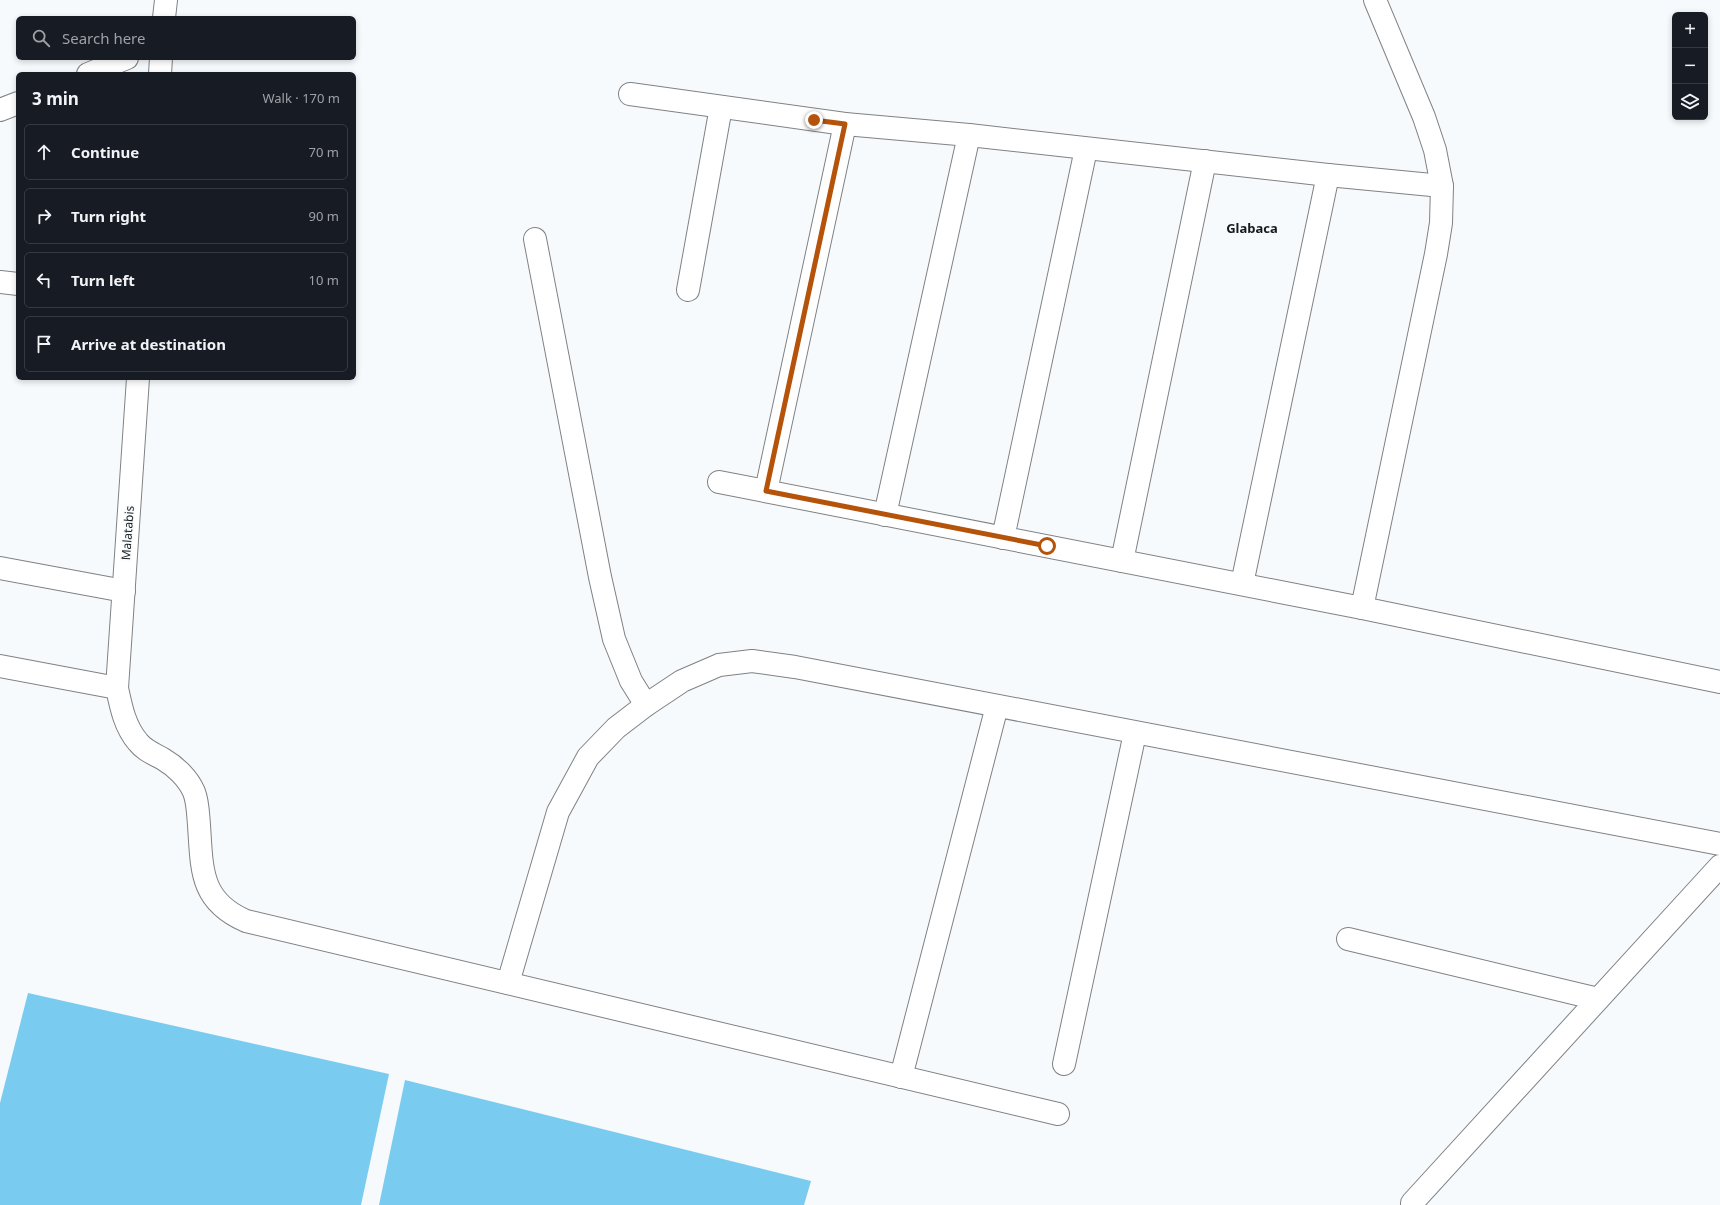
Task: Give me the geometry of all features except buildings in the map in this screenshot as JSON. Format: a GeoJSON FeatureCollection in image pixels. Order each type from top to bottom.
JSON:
{"type":"FeatureCollection","features":[{"type":"Feature","properties":{"kind":"street"},"geometry":{"type":"LineString","coordinates":[[164,16],[166,0]]}},
{"type":"Feature","properties":{"kind":"street"},"geometry":{"type":"LineString","coordinates":[[1362,608],[1436,254],[1441,223],[1442,186],[1435,150],[1424,117],[1374,0]]}},
{"type":"Feature","properties":{"kind":"street"},"geometry":{"type":"LineString","coordinates":[[93,72],[122,60]]}},
{"type":"Feature","properties":{"kind":"street"},"geometry":{"type":"LineString","coordinates":[[160,72],[161,60]]}},
{"type":"Feature","properties":{"kind":"street"},"geometry":{"type":"LineString","coordinates":[[630,94],[845,124],[969,135],[1086,149],[1442,186]]}},
{"type":"Feature","properties":{"kind":"street"},"geometry":{"type":"LineString","coordinates":[[0,110],[16,104]]}},
{"type":"Feature","properties":{"kind":"street"},"geometry":{"type":"LineString","coordinates":[[688,290],[721,107]]}},
{"type":"Feature","properties":{"kind":"street"},"geometry":{"type":"LineString","coordinates":[[766,491],[845,124]]}},
{"type":"Feature","properties":{"kind":"street"},"geometry":{"type":"LineString","coordinates":[[885,515],[969,135]]}},
{"type":"Feature","properties":{"kind":"street"},"geometry":{"type":"LineString","coordinates":[[1003,538],[1086,149]]}},
{"type":"Feature","properties":{"kind":"street"},"geometry":{"type":"LineString","coordinates":[[1122,561],[1205,161]]}},
{"type":"Feature","properties":{"kind":"street"},"geometry":{"type":"LineString","coordinates":[[1242,584],[1328,175]]}},
{"type":"Feature","properties":{"kind":"street"},"geometry":{"type":"LineString","coordinates":[[535,239],[600,577],[614,639],[631,681],[646,705]]}},
{"type":"Feature","properties":{"kind":"street"},"geometry":{"type":"LineString","coordinates":[[0,282],[16,284]]}},
{"type":"Feature","properties":{"kind":"street","name":"Malatabis"},"geometry":{"type":"LineString","coordinates":[[138,380],[117,688],[121,709],[128,727],[138,742],[176,768],[194,792],[198,806],[204,874],[210,892],[220,906],[232,915],[246,921],[1058,1114]]}},
{"type":"Feature","properties":{"kind":"street"},"geometry":{"type":"LineString","coordinates":[[719,482],[1242,584],[1720,682]]}},
{"type":"Feature","properties":{"kind":"street"},"geometry":{"type":"LineString","coordinates":[[0,568],[124,591]]}},
{"type":"Feature","properties":{"kind":"street"},"geometry":{"type":"LineString","coordinates":[[508,983],[558,812],[588,757],[616,728],[646,705],[682,681],[719,666],[752,661],[795,667],[1720,844]]}},
{"type":"Feature","properties":{"kind":"street"},"geometry":{"type":"LineString","coordinates":[[0,666],[117,688]]}},
{"type":"Feature","properties":{"kind":"street"},"geometry":{"type":"LineString","coordinates":[[901,1077],[997,706]]}},
{"type":"Feature","properties":{"kind":"street"},"geometry":{"type":"LineString","coordinates":[[1064,1064],[1135,732]]}},
{"type":"Feature","properties":{"kind":"street"},"geometry":{"type":"LineString","coordinates":[[1412,1203],[1720,866]]}},
{"type":"Feature","properties":{"kind":"street"},"geometry":{"type":"LineString","coordinates":[[1348,939],[1598,999]]}},
{"type":"Feature","properties":{"kind":"water"},"geometry":{"type":"Polygon","coordinates":[[[28,993],[389,1074],[361,1205],[0,1205],[0,1103],[28,993]]]}},
{"type":"Feature","properties":{"kind":"water"},"geometry":{"type":"Polygon","coordinates":[[[405,1080],[811,1181],[804,1205],[379,1205],[405,1080]]]}},
{"type":"Feature","properties":{"kind":"district","name":"Glabaca"},"geometry":{"type":"Point","coordinates":[1252,228]}},
{"type":"Feature","properties":{"kind":"route"},"geometry":{"type":"LineString","coordinates":[[814,120],[845,124],[766,491],[1047,546]]}}]}
